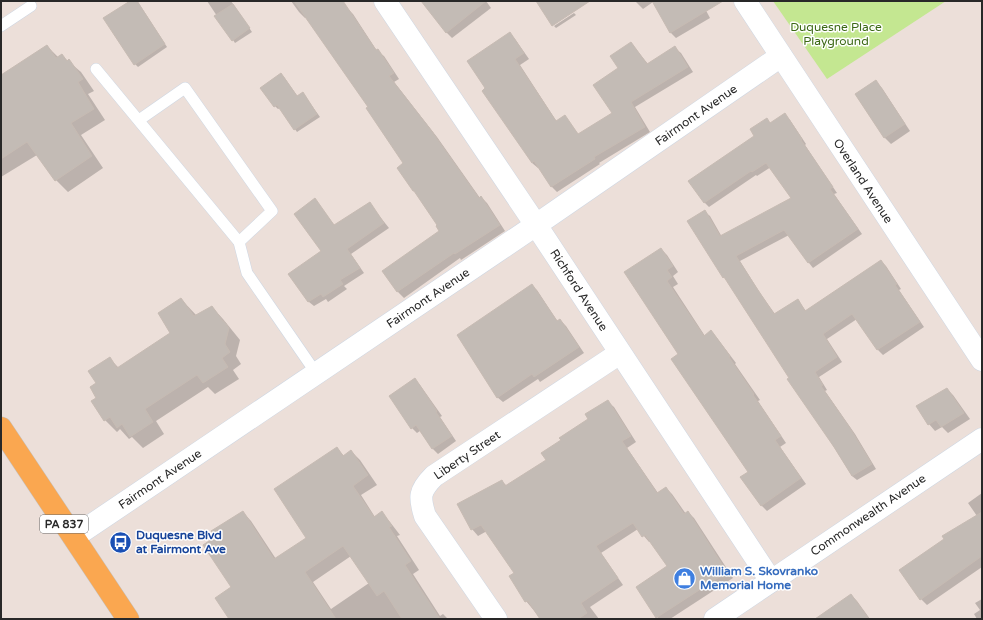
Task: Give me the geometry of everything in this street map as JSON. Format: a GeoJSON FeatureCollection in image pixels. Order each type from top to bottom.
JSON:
{"type":"FeatureCollection","features":[{"type":"Feature","properties":{"kind":"main road","name":"PA 837"},"geometry":{"type":"LineString","coordinates":[[1,428],[128,619]]}},
{"type":"Feature","properties":{"kind":"street","name":"Richford Avenue"},"geometry":{"type":"LineString","coordinates":[[385,1],[536,225],[771,581]]}},
{"type":"Feature","properties":{"kind":"street","name":"Overland Avenue"},"geometry":{"type":"LineString","coordinates":[[745,1],[982,360]]}},
{"type":"Feature","properties":{"kind":"street","name":"Fairmont Avenue"},"geometry":{"type":"LineString","coordinates":[[74,537],[536,225],[781,56]]}},
{"type":"Feature","properties":{"kind":"street","name":"Liberty Street"},"geometry":{"type":"LineString","coordinates":[[496,619],[425,516],[421,494],[425,485],[434,476],[620,353]]}},
{"type":"Feature","properties":{"kind":"street","name":"Commonwealth Avenue"},"geometry":{"type":"LineString","coordinates":[[715,619],[982,439]]}},
{"type":"Feature","properties":{"kind":"lane"},"geometry":{"type":"LineString","coordinates":[[1,26],[33,3]]}},
{"type":"Feature","properties":{"kind":"lane"},"geometry":{"type":"LineString","coordinates":[[96,69],[239,242],[247,273],[316,374]]}},
{"type":"Feature","properties":{"kind":"lane"},"geometry":{"type":"LineString","coordinates":[[138,120],[185,88],[272,211],[239,242]]}},
{"type":"Feature","properties":{"kind":"green space","name":"Duquesne Place Playground"},"geometry":{"type":"Polygon","coordinates":[[[773,1],[946,1],[827,79],[773,1]]]}},
{"type":"Feature","properties":{"kind":"building"},"geometry":{"type":"Polygon","coordinates":[[[130,1],[137,1],[165,44],[134,65],[103,18],[130,1]]]}},
{"type":"Feature","properties":{"kind":"building"},"geometry":{"type":"Polygon","coordinates":[[[294,1],[343,1],[376,50],[378,49],[394,73],[389,76],[431,130],[479,198],[481,196],[500,225],[455,254],[454,253],[397,292],[382,271],[439,231],[436,226],[437,225],[397,168],[403,163],[366,108],[368,107],[294,1]]]}},
{"type":"Feature","properties":{"kind":"building"},"geometry":{"type":"Polygon","coordinates":[[[421,1],[486,1],[446,33],[421,1]]]}},
{"type":"Feature","properties":{"kind":"building"},"geometry":{"type":"Polygon","coordinates":[[[536,1],[590,1],[552,26],[536,1]]]}},
{"type":"Feature","properties":{"kind":"building"},"geometry":{"type":"Polygon","coordinates":[[[652,1],[723,1],[670,33],[652,1]]]}},
{"type":"Feature","properties":{"kind":"building"},"geometry":{"type":"Polygon","coordinates":[[[233,4],[250,28],[232,41],[214,16],[233,4]]]}},
{"type":"Feature","properties":{"kind":"building"},"geometry":{"type":"Polygon","coordinates":[[[510,32],[524,53],[515,59],[556,121],[565,115],[578,134],[612,113],[593,85],[618,68],[610,56],[631,42],[647,64],[675,46],[688,67],[631,102],[645,127],[594,157],[595,159],[551,187],[534,161],[532,163],[482,91],[485,88],[467,61],[510,32]]]}},
{"type":"Feature","properties":{"kind":"building"},"geometry":{"type":"Polygon","coordinates":[[[47,45],[56,58],[62,54],[67,61],[69,59],[83,79],[78,82],[94,109],[71,123],[92,156],[55,181],[27,142],[1,159],[1,75],[47,45]]]}},
{"type":"Feature","properties":{"kind":"building"},"geometry":{"type":"Polygon","coordinates":[[[281,73],[297,96],[303,92],[317,114],[294,130],[277,105],[274,107],[260,88],[281,73]]]}},
{"type":"Feature","properties":{"kind":"building"},"geometry":{"type":"Polygon","coordinates":[[[876,80],[905,124],[884,138],[855,94],[876,80]]]}},
{"type":"Feature","properties":{"kind":"building"},"geometry":{"type":"Polygon","coordinates":[[[785,113],[802,139],[801,140],[833,187],[830,189],[858,229],[808,263],[784,230],[736,256],[756,287],[774,314],[798,299],[805,311],[881,260],[897,284],[895,285],[920,322],[877,350],[852,314],[823,334],[837,357],[815,372],[823,385],[821,386],[850,428],[872,464],[852,476],[787,379],[789,378],[687,221],[705,210],[720,236],[791,198],[766,163],[752,172],[751,171],[704,203],[688,181],[754,136],[750,129],[767,118],[770,123],[785,113]]]}},
{"type":"Feature","properties":{"kind":"building"},"geometry":{"type":"Polygon","coordinates":[[[315,198],[334,225],[370,202],[384,223],[347,249],[360,268],[340,280],[343,284],[323,297],[321,294],[308,302],[288,274],[321,251],[294,214],[315,198]]]}},
{"type":"Feature","properties":{"kind":"building"},"geometry":{"type":"Polygon","coordinates":[[[661,248],[673,266],[667,270],[672,277],[667,281],[704,336],[711,330],[730,356],[729,357],[754,394],[753,395],[781,436],[775,440],[801,478],[761,506],[740,477],[748,472],[671,359],[678,354],[624,272],[661,248]]]}},
{"type":"Feature","properties":{"kind":"building"},"geometry":{"type":"Polygon","coordinates":[[[532,284],[557,321],[560,319],[579,347],[534,377],[532,374],[497,398],[457,335],[532,284]]]}},
{"type":"Feature","properties":{"kind":"building"},"geometry":{"type":"Polygon","coordinates":[[[181,298],[194,316],[212,306],[229,328],[225,344],[230,352],[222,358],[228,367],[203,383],[197,375],[145,409],[153,422],[130,437],[122,424],[117,428],[110,417],[104,421],[91,401],[96,398],[90,387],[96,383],[88,371],[110,357],[117,368],[170,333],[158,313],[181,298]]]}},
{"type":"Feature","properties":{"kind":"building"},"geometry":{"type":"Polygon","coordinates":[[[415,378],[452,436],[432,449],[416,425],[411,429],[389,396],[415,378]]]}},
{"type":"Feature","properties":{"kind":"building"},"geometry":{"type":"Polygon","coordinates":[[[947,388],[964,413],[941,427],[936,420],[928,425],[916,406],[947,388]]]}},
{"type":"Feature","properties":{"kind":"building"},"geometry":{"type":"Polygon","coordinates":[[[608,400],[631,436],[622,441],[657,493],[666,487],[684,514],[688,511],[727,572],[656,618],[636,587],[667,566],[645,535],[642,537],[633,523],[596,546],[618,578],[581,603],[587,613],[578,619],[540,619],[528,601],[525,602],[509,576],[514,573],[481,525],[471,530],[457,504],[502,480],[505,486],[546,460],[541,453],[561,440],[559,438],[588,419],[585,414],[608,400]]]}},
{"type":"Feature","properties":{"kind":"building"},"geometry":{"type":"Polygon","coordinates":[[[337,447],[343,456],[351,450],[368,475],[353,486],[374,517],[382,511],[392,526],[389,527],[411,561],[405,565],[440,619],[402,619],[384,591],[377,596],[343,546],[305,572],[336,619],[229,619],[215,598],[231,587],[203,545],[215,537],[211,531],[243,511],[274,559],[306,538],[274,489],[337,447]]]}},
{"type":"Feature","properties":{"kind":"building"},"geometry":{"type":"Polygon","coordinates":[[[982,512],[982,556],[920,600],[899,570],[944,539],[942,536],[982,512]]]}},
{"type":"Feature","properties":{"kind":"building"},"geometry":{"type":"Polygon","coordinates":[[[851,594],[869,619],[815,619],[851,594]]]}},
{"type":"Feature","properties":{"kind":"place","name":"Duquesne Blvd at Fairmont Ave"},"geometry":{"type":"Point","coordinates":[121,542]}},
{"type":"Feature","properties":{"kind":"place","name":"William S. Skovranko Memorial Home"},"geometry":{"type":"Point","coordinates":[684,578]}}]}
